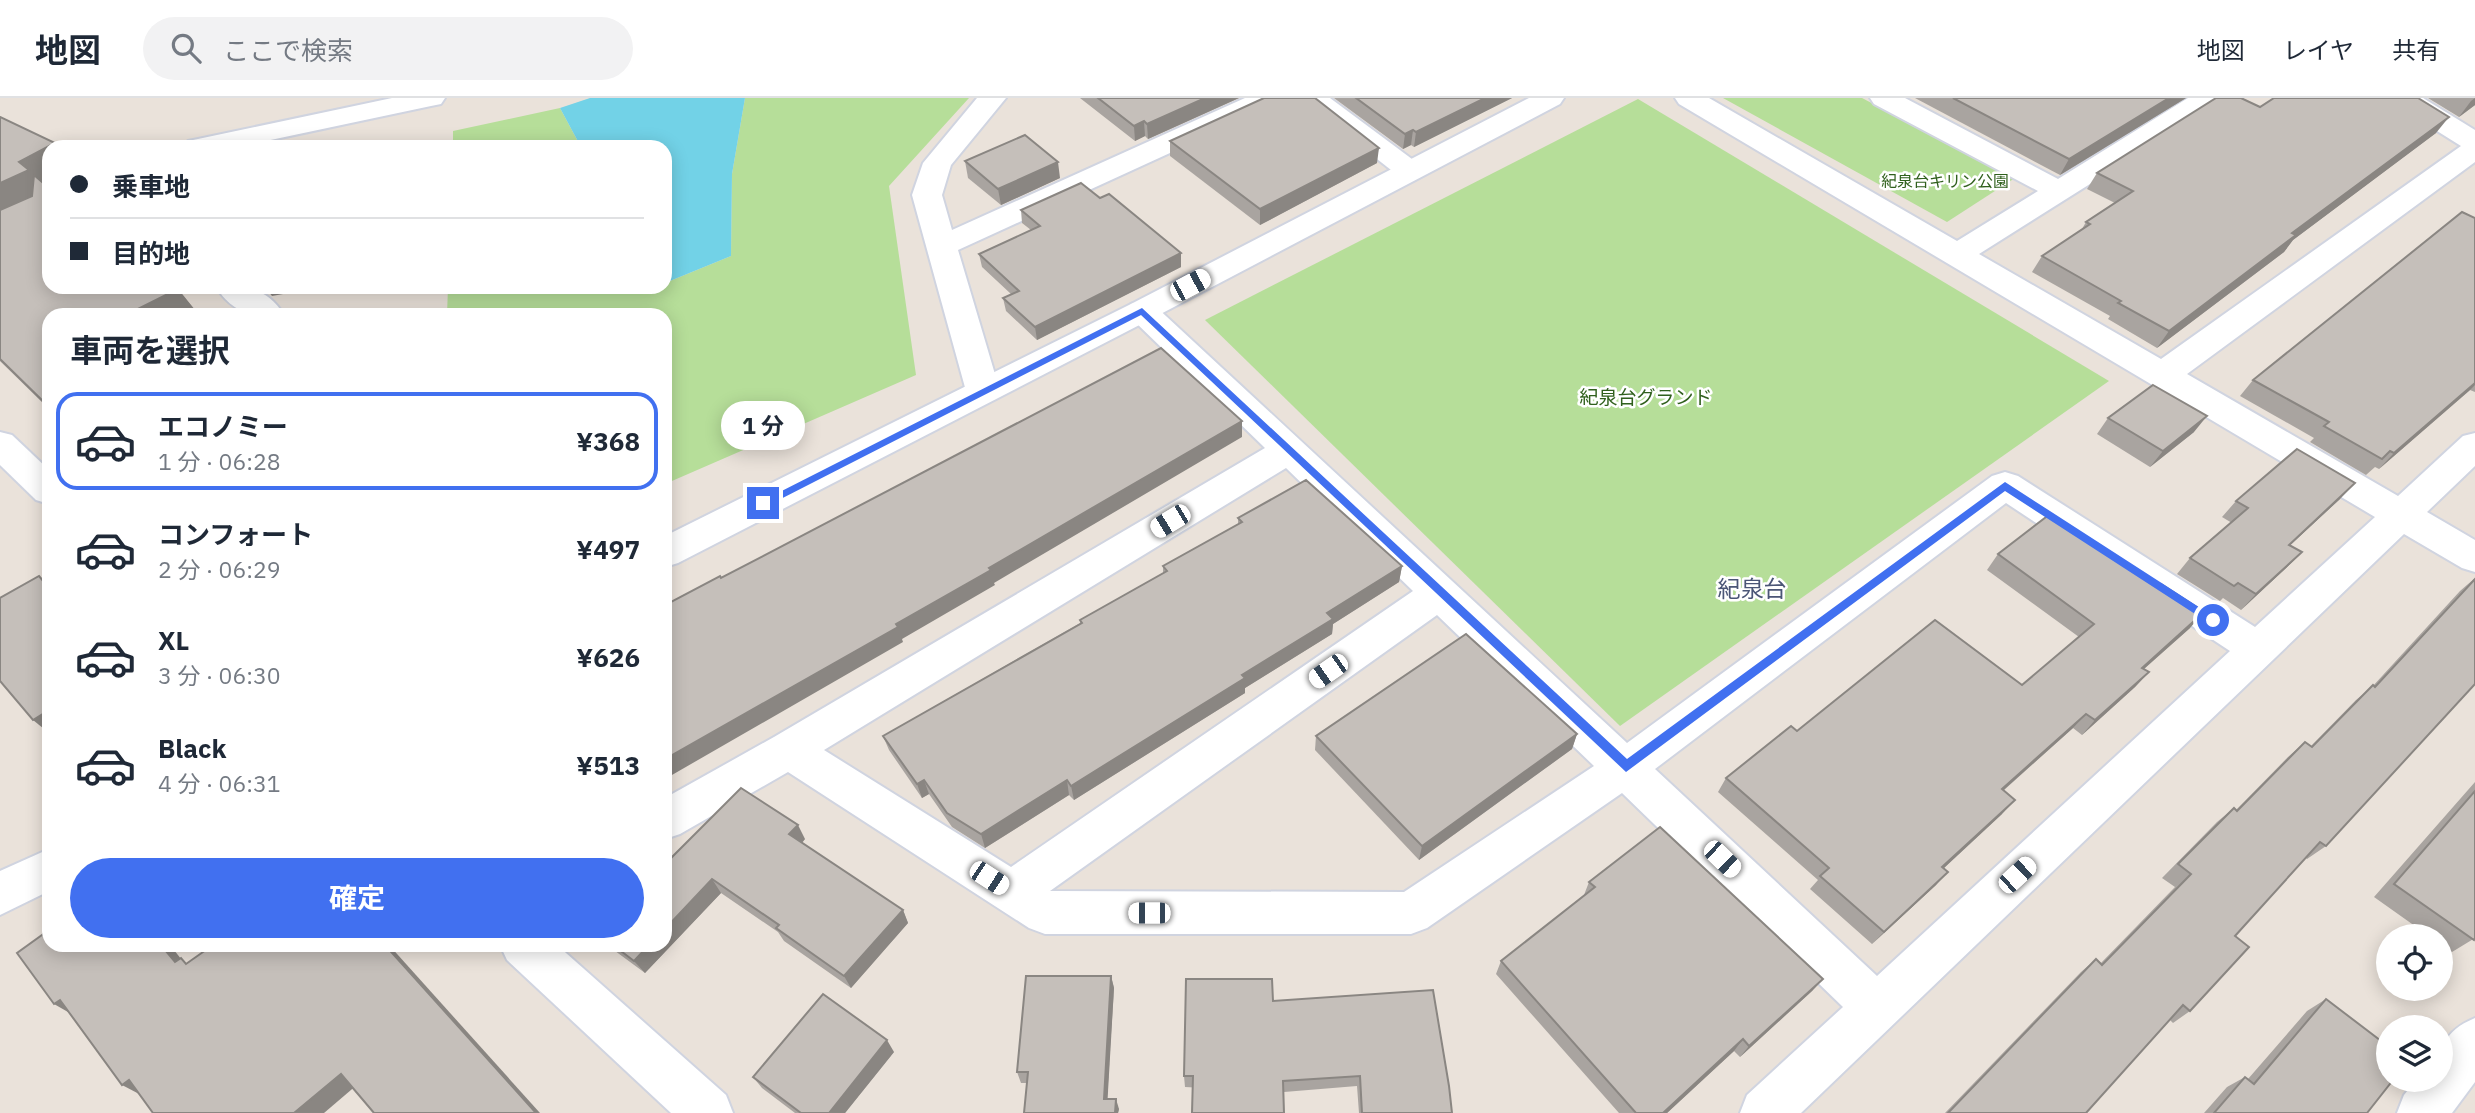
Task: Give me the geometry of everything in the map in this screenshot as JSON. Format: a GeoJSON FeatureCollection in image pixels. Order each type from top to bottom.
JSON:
{"type":"FeatureCollection","features":[{"type":"Feature","properties":{"kind":"street"},"geometry":{"type":"LineString","coordinates":[[231,140],[431,98]]}},
{"type":"Feature","properties":{"kind":"street"},"geometry":{"type":"LineString","coordinates":[[983,391],[927,195],[937,163],[992,98]]}},
{"type":"Feature","properties":{"kind":"street"},"geometry":{"type":"LineString","coordinates":[[942,246],[1267,98]]}},
{"type":"Feature","properties":{"kind":"street"},"geometry":{"type":"LineString","coordinates":[[1313,98],[1410,171]]}},
{"type":"Feature","properties":{"kind":"street"},"geometry":{"type":"LineString","coordinates":[[672,549],[1142,311],[1550,98]]}},
{"type":"Feature","properties":{"kind":"street"},"geometry":{"type":"LineString","coordinates":[[1689,98],[2475,558]]}},
{"type":"Feature","properties":{"kind":"street"},"geometry":{"type":"LineString","coordinates":[[1884,98],[2059,191]]}},
{"type":"Feature","properties":{"kind":"street"},"geometry":{"type":"LineString","coordinates":[[1955,256],[2207,98]]}},
{"type":"Feature","properties":{"kind":"street"},"geometry":{"type":"LineString","coordinates":[[2404,98],[2475,142]]}},
{"type":"Feature","properties":{"kind":"street"},"geometry":{"type":"LineString","coordinates":[[2161,376],[2475,149]]}},
{"type":"Feature","properties":{"kind":"street"},"geometry":{"type":"LineString","coordinates":[[241,294],[259,308]]}},
{"type":"Feature","properties":{"kind":"street"},"geometry":{"type":"LineString","coordinates":[[1142,311],[1626,766],[1876,1006]]}},
{"type":"Feature","properties":{"kind":"street"},"geometry":{"type":"LineString","coordinates":[[0,444],[42,484]]}},
{"type":"Feature","properties":{"kind":"street"},"geometry":{"type":"LineString","coordinates":[[1765,1113],[2475,445]]}},
{"type":"Feature","properties":{"kind":"street"},"geometry":{"type":"LineString","coordinates":[[672,816],[789,750],[1289,450]]}},
{"type":"Feature","properties":{"kind":"street"},"geometry":{"type":"LineString","coordinates":[[789,750],[1045,913],[1410,914],[1626,766],[2005,485],[2259,650]]}},
{"type":"Feature","properties":{"kind":"street"},"geometry":{"type":"LineString","coordinates":[[1012,892],[1441,593]]}},
{"type":"Feature","properties":{"kind":"street"},"geometry":{"type":"LineString","coordinates":[[0,894],[42,873]]}},
{"type":"Feature","properties":{"kind":"street"},"geometry":{"type":"LineString","coordinates":[[531,952],[708,1113]]}},
{"type":"Feature","properties":{"kind":"street"},"geometry":{"type":"LineString","coordinates":[[2422,1113],[2475,1042]]}},
{"type":"Feature","properties":{"kind":"green space"},"geometry":{"type":"Polygon","coordinates":[[[745,98],[969,98],[889,186],[916,375],[672,481],[672,308],[447,308],[448,294],[672,294],[672,280],[731,256],[732,174],[745,98]]]}},
{"type":"Feature","properties":{"kind":"green space","name":"紀泉台キリン公園"},"geometry":{"type":"Polygon","coordinates":[[[1723,98],[1862,98],[2015,178],[1947,222],[1723,98]]]}},
{"type":"Feature","properties":{"kind":"green space","name":"紀泉台グランド"},"geometry":{"type":"Polygon","coordinates":[[[1638,99],[2109,381],[1620,726],[1205,320],[1638,99]]]}},
{"type":"Feature","properties":{"kind":"green space"},"geometry":{"type":"Polygon","coordinates":[[[560,108],[577,140],[453,140],[453,131],[560,108]]]}},
{"type":"Feature","properties":{"kind":"water"},"geometry":{"type":"Polygon","coordinates":[[[590,98],[745,98],[732,174],[731,256],[672,280],[672,140],[577,140],[560,108],[590,98]]]}},
{"type":"Feature","properties":{"kind":"building"},"geometry":{"type":"Polygon","coordinates":[[[1098,98],[1205,98],[1147,124],[1144,121],[1134,126],[1098,98]]]}},
{"type":"Feature","properties":{"kind":"building"},"geometry":{"type":"Polygon","coordinates":[[[1264,98],[1315,98],[1379,148],[1260,209],[1170,141],[1264,98]]]}},
{"type":"Feature","properties":{"kind":"building"},"geometry":{"type":"Polygon","coordinates":[[[1356,98],[1485,98],[1416,132],[1413,130],[1405,134],[1356,98]]]}},
{"type":"Feature","properties":{"kind":"building"},"geometry":{"type":"Polygon","coordinates":[[[1953,98],[2169,98],[2069,159],[1953,98]]]}},
{"type":"Feature","properties":{"kind":"building"},"geometry":{"type":"Polygon","coordinates":[[[2216,98],[2241,98],[2260,107],[2274,98],[2418,98],[2449,117],[2292,233],[2296,235],[2169,331],[2042,256],[2133,191],[2097,173],[2216,98]]]}},
{"type":"Feature","properties":{"kind":"building"},"geometry":{"type":"Polygon","coordinates":[[[0,117],[49,140],[42,140],[42,150],[19,162],[29,170],[0,183],[0,117]]]}},
{"type":"Feature","properties":{"kind":"building"},"geometry":{"type":"Polygon","coordinates":[[[1025,135],[1058,162],[998,189],[965,161],[1025,135]]]}},
{"type":"Feature","properties":{"kind":"building"},"geometry":{"type":"Polygon","coordinates":[[[34,175],[42,182],[42,294],[168,294],[140,308],[42,308],[42,400],[0,359],[0,210],[32,196],[34,175]]]}},
{"type":"Feature","properties":{"kind":"building"},"geometry":{"type":"Polygon","coordinates":[[[1081,183],[1100,198],[1109,194],[1181,253],[1035,327],[1003,298],[1019,291],[979,254],[1040,226],[1021,210],[1081,183]]]}},
{"type":"Feature","properties":{"kind":"building"},"geometry":{"type":"Polygon","coordinates":[[[2462,212],[2475,218],[2475,383],[2394,453],[2390,451],[2382,459],[2324,426],[2329,422],[2253,380],[2462,212]]]}},
{"type":"Feature","properties":{"kind":"building"},"geometry":{"type":"Polygon","coordinates":[[[1161,348],[1242,421],[989,568],[991,570],[896,624],[898,627],[672,755],[672,601],[720,576],[721,578],[1161,348]]]}},
{"type":"Feature","properties":{"kind":"building"},"geometry":{"type":"Polygon","coordinates":[[[2153,385],[2207,416],[2163,451],[2108,418],[2153,385]]]}},
{"type":"Feature","properties":{"kind":"building"},"geometry":{"type":"Polygon","coordinates":[[[2297,449],[2355,483],[2289,545],[2302,552],[2256,594],[2238,583],[2234,586],[2190,558],[2248,508],[2236,501],[2297,449]]]}},
{"type":"Feature","properties":{"kind":"building"},"geometry":{"type":"Polygon","coordinates":[[[1306,480],[1402,566],[1327,613],[1333,619],[1242,675],[1245,678],[1071,786],[1067,780],[981,834],[947,813],[924,780],[917,784],[883,736],[1082,623],[1080,620],[1167,571],[1163,566],[1242,522],[1238,518],[1306,480]]]}},
{"type":"Feature","properties":{"kind":"building"},"geometry":{"type":"Polygon","coordinates":[[[2050,514],[2158,586],[2161,584],[2204,612],[2142,668],[2149,672],[2095,720],[2086,714],[2002,789],[2015,800],[1942,867],[1948,872],[1884,932],[1820,876],[1829,868],[1726,778],[1791,726],[1797,731],[1935,620],[2022,685],[2094,624],[1998,554],[2050,514]]]}},
{"type":"Feature","properties":{"kind":"building"},"geometry":{"type":"Polygon","coordinates":[[[39,576],[42,580],[42,714],[33,720],[0,681],[0,598],[39,576]]]}},
{"type":"Feature","properties":{"kind":"building"},"geometry":{"type":"Polygon","coordinates":[[[2475,579],[2475,684],[2326,846],[2320,842],[2235,936],[2249,947],[2190,1011],[2183,1005],[2086,1113],[1948,1113],[2096,959],[2102,965],[2191,874],[2178,864],[2234,808],[2237,811],[2305,742],[2312,747],[2373,685],[2375,687],[2475,579]]]}},
{"type":"Feature","properties":{"kind":"building"},"geometry":{"type":"Polygon","coordinates":[[[1466,634],[1577,734],[1422,846],[1316,736],[1466,634]]]}},
{"type":"Feature","properties":{"kind":"building"},"geometry":{"type":"Polygon","coordinates":[[[741,788],[798,825],[789,834],[903,910],[844,976],[776,928],[779,925],[712,879],[672,922],[672,857],[741,788]]]}},
{"type":"Feature","properties":{"kind":"building"},"geometry":{"type":"Polygon","coordinates":[[[2475,791],[2474,940],[2394,884],[2475,791]]]}},
{"type":"Feature","properties":{"kind":"building"},"geometry":{"type":"Polygon","coordinates":[[[1660,827],[1823,979],[1749,1046],[1743,1039],[1663,1113],[1636,1113],[1501,961],[1595,887],[1589,882],[1660,827]]]}},
{"type":"Feature","properties":{"kind":"building"},"geometry":{"type":"Polygon","coordinates":[[[42,935],[42,952],[167,952],[175,962],[181,958],[186,964],[203,952],[391,952],[536,1113],[374,1113],[341,1074],[294,1113],[153,1113],[129,1080],[122,1085],[60,1000],[54,1004],[17,953],[42,935]]]}},
{"type":"Feature","properties":{"kind":"building"},"geometry":{"type":"Polygon","coordinates":[[[622,952],[642,952],[634,961],[622,952]]]}},
{"type":"Feature","properties":{"kind":"building"},"geometry":{"type":"Polygon","coordinates":[[[1026,976],[1111,976],[1104,1099],[1116,1099],[1115,1113],[1024,1113],[1028,1072],[1017,1072],[1026,976]]]}},
{"type":"Feature","properties":{"kind":"building"},"geometry":{"type":"Polygon","coordinates":[[[1186,979],[1272,979],[1273,1001],[1433,990],[1452,1113],[1362,1113],[1360,1076],[1283,1081],[1284,1113],[1192,1113],[1193,1076],[1184,1076],[1186,979]]]}},
{"type":"Feature","properties":{"kind":"building"},"geometry":{"type":"Polygon","coordinates":[[[823,994],[887,1040],[829,1113],[801,1113],[753,1077],[823,994]]]}},
{"type":"Feature","properties":{"kind":"building"},"geometry":{"type":"Polygon","coordinates":[[[2326,999],[2376,1037],[2376,1092],[2384,1092],[2367,1113],[2214,1113],[2245,1077],[2254,1084],[2326,999]]]}},
{"type":"Feature","properties":{"kind":"district","name":"紀泉台"},"geometry":{"type":"Point","coordinates":[1752,589]}},
{"type":"Feature","properties":{"kind":"route"},"geometry":{"type":"LineString","coordinates":[[763,503],[1142,311],[1626,766],[2005,485],[2213,620]]}}]}
